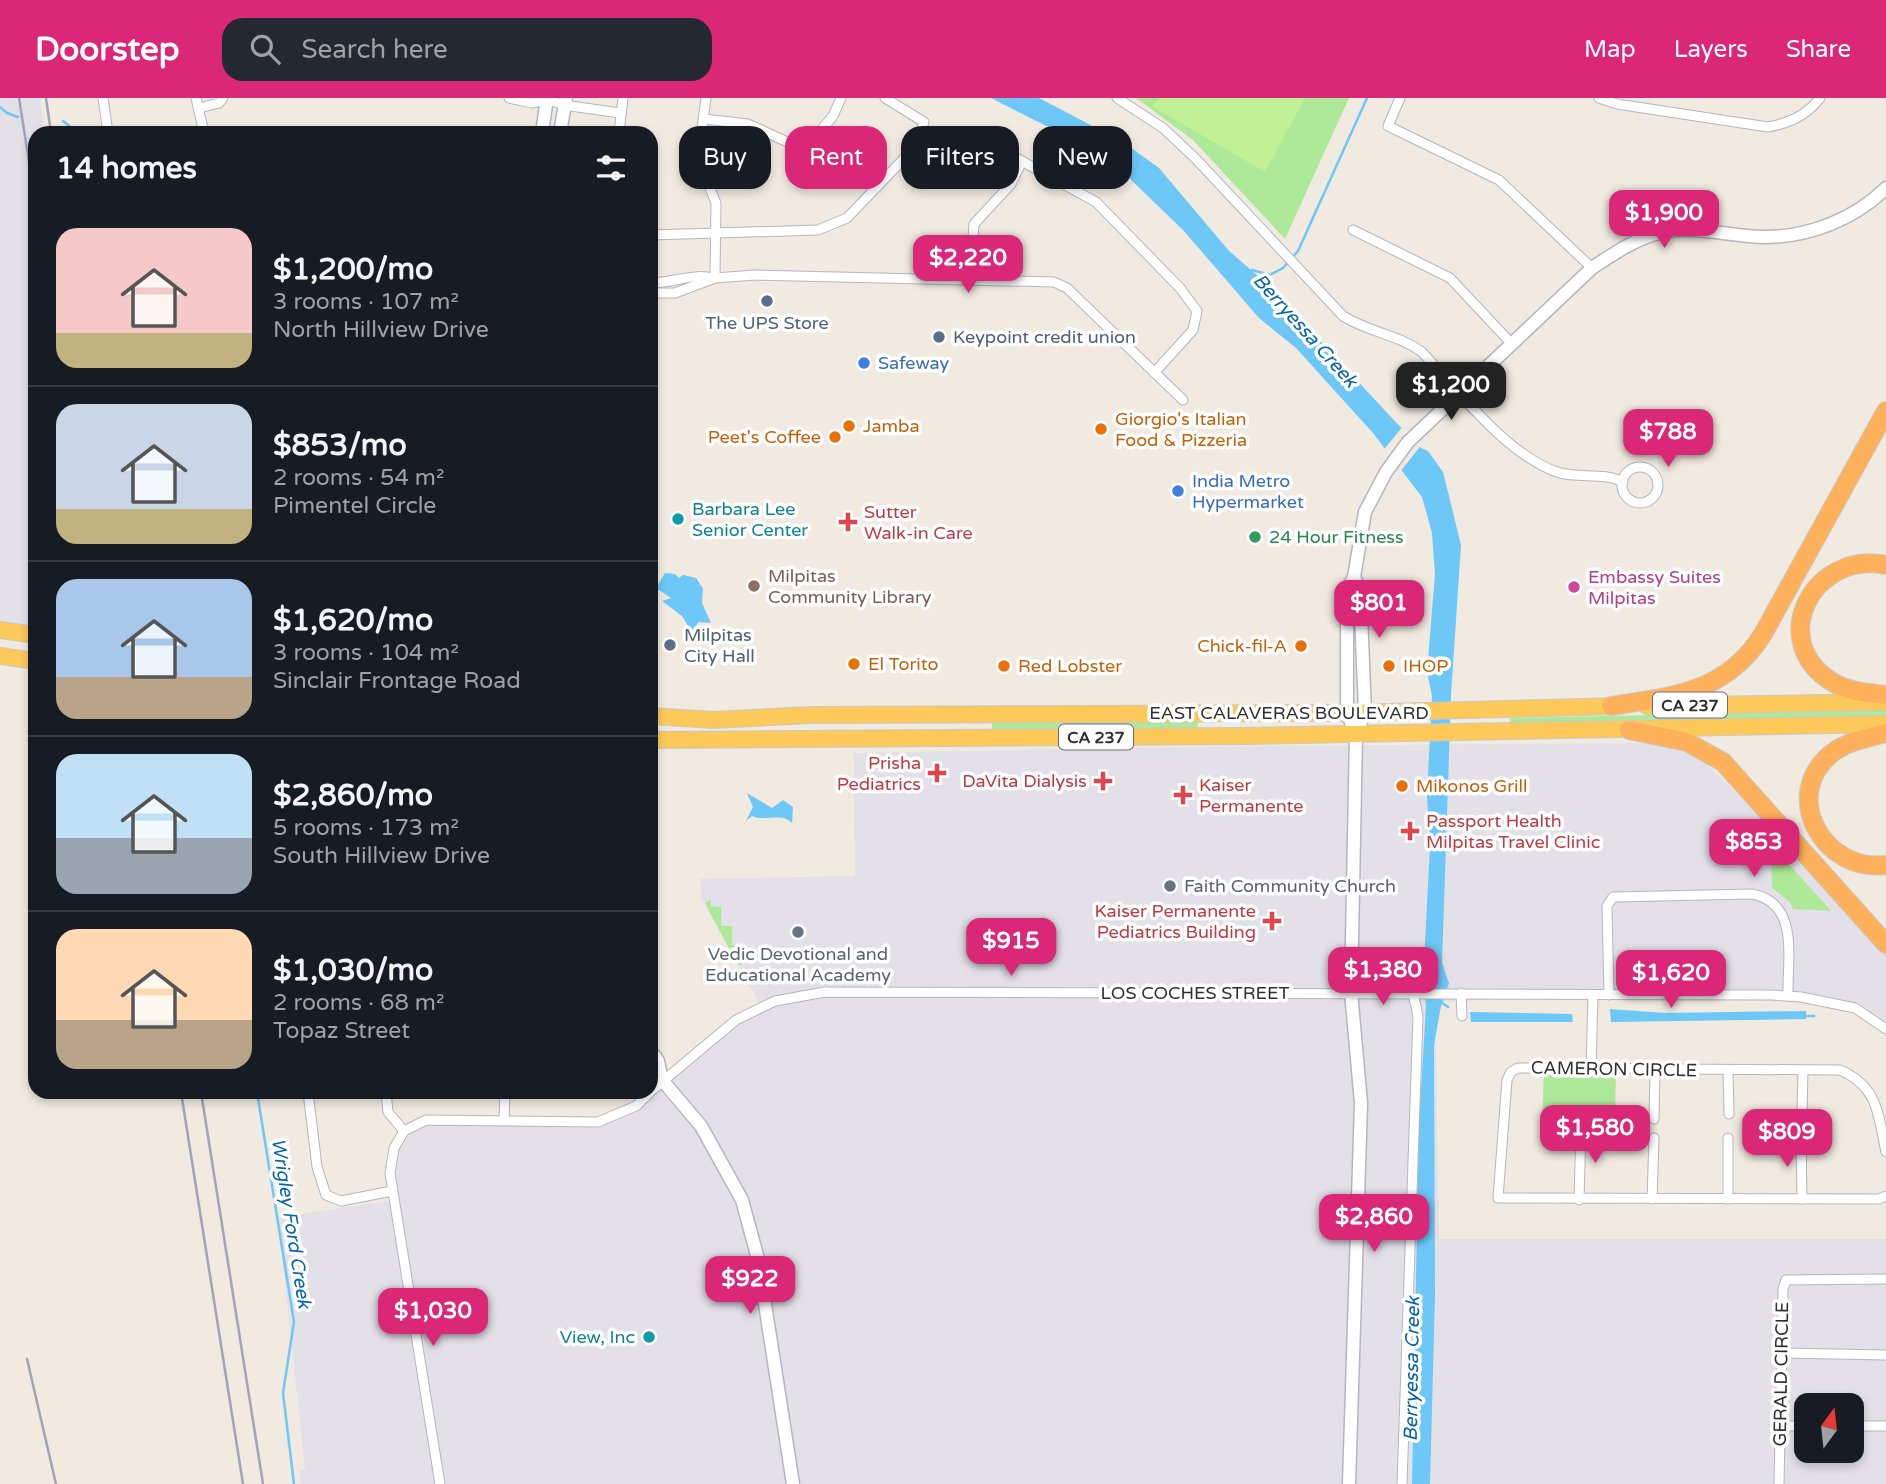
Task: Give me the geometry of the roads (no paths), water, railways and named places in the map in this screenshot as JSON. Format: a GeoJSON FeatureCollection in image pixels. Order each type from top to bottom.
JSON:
{"type":"FeatureCollection","features":[{"type":"Feature","properties":{"kind":"highway"},"geometry":{"type":"LineString","coordinates":[[1611,706],[1691,692],[1722,678],[1745,659],[1763,634],[1886,411]]}},
{"type":"Feature","properties":{"kind":"highway"},"geometry":{"type":"LineString","coordinates":[[1886,565],[1853,564],[1822,580],[1805,605],[1801,635],[1811,663],[1827,678],[1848,689],[1886,695]]}},
{"type":"Feature","properties":{"kind":"highway"},"geometry":{"type":"LineString","coordinates":[[0,631],[27,634]]}},
{"type":"Feature","properties":{"kind":"highway"},"geometry":{"type":"LineString","coordinates":[[0,656],[28,660]]}},
{"type":"Feature","properties":{"kind":"highway","name":"EAST CALAVERAS BOULEVARD"},"geometry":{"type":"LineString","coordinates":[[658,716],[714,720],[811,715],[1347,713],[1886,702]]}},
{"type":"Feature","properties":{"kind":"highway","name":"EAST CALAVERAS BOULEVARD"},"geometry":{"type":"LineString","coordinates":[[658,740],[1453,733],[1886,724]]}},
{"type":"Feature","properties":{"kind":"highway"},"geometry":{"type":"LineString","coordinates":[[1629,730],[1687,742],[1723,762],[1886,944]]}},
{"type":"Feature","properties":{"kind":"highway"},"geometry":{"type":"LineString","coordinates":[[1886,733],[1849,743],[1831,754],[1813,782],[1810,804],[1815,827],[1838,855],[1859,864],[1886,866]]}},
{"type":"Feature","properties":{"kind":"street"},"geometry":{"type":"LineString","coordinates":[[103,98],[107,126]]}},
{"type":"Feature","properties":{"kind":"street"},"geometry":{"type":"LineString","coordinates":[[202,126],[197,103],[219,103],[223,98]]}},
{"type":"Feature","properties":{"kind":"street"},"geometry":{"type":"LineString","coordinates":[[509,98],[532,103],[545,99],[565,101],[620,113]]}},
{"type":"Feature","properties":{"kind":"street"},"geometry":{"type":"LineString","coordinates":[[619,126],[623,98]]}},
{"type":"Feature","properties":{"kind":"street"},"geometry":{"type":"LineString","coordinates":[[706,98],[699,152],[702,169],[716,204],[715,278]]}},
{"type":"Feature","properties":{"kind":"street"},"geometry":{"type":"LineString","coordinates":[[704,119],[748,124],[794,145],[812,141],[833,116],[841,98]]}},
{"type":"Feature","properties":{"kind":"street"},"geometry":{"type":"LineString","coordinates":[[658,235],[818,230],[847,218],[916,146],[924,122],[885,98]]}},
{"type":"Feature","properties":{"kind":"street"},"geometry":{"type":"LineString","coordinates":[[1117,98],[1163,128],[1179,143],[1343,316],[1365,328],[1392,335],[1422,352],[1506,439],[1551,470],[1572,477],[1611,477],[1623,482]]}},
{"type":"Feature","properties":{"kind":"street"},"geometry":{"type":"LineString","coordinates":[[1400,98],[1388,126],[1499,180],[1592,268]]}},
{"type":"Feature","properties":{"kind":"street"},"geometry":{"type":"LineString","coordinates":[[1600,98],[1617,104],[1768,127],[1787,123],[1803,115],[1820,98]]}},
{"type":"Feature","properties":{"kind":"street"},"geometry":{"type":"LineString","coordinates":[[543,126],[545,99]]}},
{"type":"Feature","properties":{"kind":"street"},"geometry":{"type":"LineString","coordinates":[[561,126],[565,101]]}},
{"type":"Feature","properties":{"kind":"street"},"geometry":{"type":"LineString","coordinates":[[1019,159],[1091,198],[1107,211],[1197,311],[1193,330],[1154,373]]}},
{"type":"Feature","properties":{"kind":"street"},"geometry":{"type":"LineString","coordinates":[[970,280],[974,224],[1011,184],[1022,161]]}},
{"type":"Feature","properties":{"kind":"street"},"geometry":{"type":"LineString","coordinates":[[1356,734],[1347,713],[1347,590],[1354,577],[1365,512],[1386,472],[1421,428],[1592,268],[1615,253],[1662,232],[1691,230],[1765,237],[1820,228],[1855,213],[1886,188]]}},
{"type":"Feature","properties":{"kind":"street"},"geometry":{"type":"LineString","coordinates":[[1353,230],[1450,278],[1511,343]]}},
{"type":"Feature","properties":{"kind":"street"},"geometry":{"type":"LineString","coordinates":[[658,283],[670,283],[701,275],[715,278]]}},
{"type":"Feature","properties":{"kind":"street"},"geometry":{"type":"LineString","coordinates":[[658,293],[675,293],[715,278],[755,275],[1039,281],[1067,288],[1183,400]]}},
{"type":"Feature","properties":{"kind":"street"},"geometry":{"type":"LineString","coordinates":[[1645,468],[1654,474],[1657,490],[1646,502],[1634,501],[1625,494],[1623,482],[1628,472],[1645,468]]}},
{"type":"Feature","properties":{"kind":"street"},"geometry":{"type":"LineString","coordinates":[[1349,1484],[1361,1103],[1351,992],[1356,734],[1365,712],[1360,590],[1354,577]]}},
{"type":"Feature","properties":{"kind":"street"},"geometry":{"type":"LineString","coordinates":[[1609,995],[1607,906],[1613,897],[1752,894],[1770,899],[1781,908],[1786,922],[1788,996]]}},
{"type":"Feature","properties":{"kind":"street","name":"LOS COCHES STREET"},"geometry":{"type":"LineString","coordinates":[[658,1076],[736,1020],[775,1001],[825,992],[1351,992],[1788,996],[1854,1008],[1886,1028]]}},
{"type":"Feature","properties":{"kind":"street"},"geometry":{"type":"LineString","coordinates":[[1402,1484],[1418,1016],[1414,993]]}},
{"type":"Feature","properties":{"kind":"street"},"geometry":{"type":"LineString","coordinates":[[1459,993],[1462,1016]]}},
{"type":"Feature","properties":{"kind":"street"},"geometry":{"type":"LineString","coordinates":[[1591,1069],[1593,995]]}},
{"type":"Feature","properties":{"kind":"street","name":"CAMERON CIRCLE"},"geometry":{"type":"LineString","coordinates":[[1886,1152],[1874,1100],[1865,1085],[1840,1070],[1518,1068],[1507,1080],[1498,1198],[1879,1199],[1886,1196]]}},
{"type":"Feature","properties":{"kind":"street"},"geometry":{"type":"LineString","coordinates":[[1654,1119],[1655,1069]]}},
{"type":"Feature","properties":{"kind":"street"},"geometry":{"type":"LineString","coordinates":[[1728,1070],[1729,1114]]}},
{"type":"Feature","properties":{"kind":"street"},"geometry":{"type":"LineString","coordinates":[[1802,1113],[1803,1070]]}},
{"type":"Feature","properties":{"kind":"street"},"geometry":{"type":"LineString","coordinates":[[658,1079],[714,1145],[742,1199],[758,1259],[793,1484]]}},
{"type":"Feature","properties":{"kind":"street"},"geometry":{"type":"LineString","coordinates":[[309,1099],[317,1167],[326,1195],[341,1201],[392,1191]]}},
{"type":"Feature","properties":{"kind":"street"},"geometry":{"type":"LineString","coordinates":[[387,1099],[388,1111],[404,1131],[394,1148],[390,1173],[395,1218],[440,1484]]}},
{"type":"Feature","properties":{"kind":"street"},"geometry":{"type":"LineString","coordinates":[[504,1120],[505,1099]]}},
{"type":"Feature","properties":{"kind":"street","name":"LOS COCHES STREET"},"geometry":{"type":"LineString","coordinates":[[404,1131],[426,1120],[598,1122],[636,1106],[644,1099]]}},
{"type":"Feature","properties":{"kind":"street"},"geometry":{"type":"LineString","coordinates":[[1579,1200],[1581,1129]]}},
{"type":"Feature","properties":{"kind":"street"},"geometry":{"type":"LineString","coordinates":[[1652,1199],[1654,1138]]}},
{"type":"Feature","properties":{"kind":"street"},"geometry":{"type":"LineString","coordinates":[[1728,1138],[1728,1199]]}},
{"type":"Feature","properties":{"kind":"street"},"geometry":{"type":"LineString","coordinates":[[1801,1139],[1802,1199]]}},
{"type":"Feature","properties":{"kind":"street","name":"GERALD CIRCLE"},"geometry":{"type":"LineString","coordinates":[[1779,1484],[1783,1289],[1786,1280],[1886,1279]]}},
{"type":"Feature","properties":{"kind":"street"},"geometry":{"type":"LineString","coordinates":[[1782,1353],[1886,1355]]}},
{"type":"Feature","properties":{"kind":"street"},"geometry":{"type":"LineString","coordinates":[[1780,1426],[1794,1426]]}},
{"type":"Feature","properties":{"kind":"street"},"geometry":{"type":"LineString","coordinates":[[1864,1426],[1886,1426]]}},
{"type":"Feature","properties":{"kind":"water"},"geometry":{"type":"Polygon","coordinates":[[[991,98],[1039,98],[1092,126],[1046,126],[991,98]]]}},
{"type":"Feature","properties":{"kind":"water","name":"Berryessa Creek"},"geometry":{"type":"Polygon","coordinates":[[[1132,148],[1159,168],[1229,251],[1265,282],[1419,447],[1428,451],[1443,472],[1461,545],[1451,695],[1442,963],[1449,983],[1441,1006],[1434,1045],[1435,1295],[1430,1484],[1412,1484],[1419,1124],[1426,1006],[1423,982],[1430,846],[1427,796],[1432,696],[1427,672],[1435,574],[1432,533],[1422,497],[1373,433],[1296,348],[1259,318],[1184,231],[1132,181],[1132,148]]]}},
{"type":"Feature","properties":{"kind":"water"},"geometry":{"type":"Polygon","coordinates":[[[665,573],[675,574],[679,578],[683,575],[696,578],[703,589],[702,603],[711,623],[698,622],[693,634],[682,616],[662,601],[671,598],[658,589],[665,573]]]}},
{"type":"Feature","properties":{"kind":"water"},"geometry":{"type":"Polygon","coordinates":[[[747,793],[772,808],[783,800],[793,807],[792,823],[783,818],[752,816],[746,821],[753,807],[747,793]]]}},
{"type":"Feature","properties":{"kind":"water"},"geometry":{"type":"Polygon","coordinates":[[[1610,1009],[1665,1013],[1806,1011],[1806,1019],[1611,1022],[1610,1009]]]}},
{"type":"Feature","properties":{"kind":"water"},"geometry":{"type":"Polygon","coordinates":[[[1470,1012],[1572,1014],[1573,1022],[1471,1022],[1470,1012]]]}},
{"type":"Feature","properties":{"kind":"waterway","name":"Berryessa Creek"},"geometry":{"type":"LineString","coordinates":[[1252,270],[1270,275],[1283,268],[1298,251],[1367,98]]}},
{"type":"Feature","properties":{"kind":"waterway","name":"Wrigley Ford Creek"},"geometry":{"type":"LineString","coordinates":[[0,107],[18,117]]}},
{"type":"Feature","properties":{"kind":"waterway","name":"Wrigley Ford Creek"},"geometry":{"type":"LineString","coordinates":[[63,121],[69,126]]}},
{"type":"Feature","properties":{"kind":"waterway"},"geometry":{"type":"LineString","coordinates":[[1439,1001],[1448,1007]]}},
{"type":"Feature","properties":{"kind":"waterway"},"geometry":{"type":"LineString","coordinates":[[1803,1016],[1814,1016]]}},
{"type":"Feature","properties":{"kind":"waterway","name":"Wrigley Ford Creek"},"geometry":{"type":"LineString","coordinates":[[258,1099],[294,1322],[283,1393],[294,1484]]}},
{"type":"Feature","properties":{"kind":"railway"},"geometry":{"type":"LineString","coordinates":[[19,98],[28,155]]}},
{"type":"Feature","properties":{"kind":"railway"},"geometry":{"type":"LineString","coordinates":[[46,98],[50,126]]}},
{"type":"Feature","properties":{"kind":"railway"},"geometry":{"type":"LineString","coordinates":[[182,1099],[243,1484]]}},
{"type":"Feature","properties":{"kind":"railway"},"geometry":{"type":"LineString","coordinates":[[202,1099],[263,1484]]}},
{"type":"Feature","properties":{"kind":"railway"},"geometry":{"type":"LineString","coordinates":[[27,1359],[56,1484]]}},
{"type":"Feature","properties":{"kind":"place","name":"The UPS Store"},"geometry":{"type":"Point","coordinates":[767,301]}},
{"type":"Feature","properties":{"kind":"place","name":"Keypoint credit union"},"geometry":{"type":"Point","coordinates":[939,337]}},
{"type":"Feature","properties":{"kind":"place","name":"Safeway"},"geometry":{"type":"Point","coordinates":[864,363]}},
{"type":"Feature","properties":{"kind":"place","name":"Jamba"},"geometry":{"type":"Point","coordinates":[849,426]}},
{"type":"Feature","properties":{"kind":"place","name":"Giorgio's Italian Food & Pizzeria"},"geometry":{"type":"Point","coordinates":[1101,429]}},
{"type":"Feature","properties":{"kind":"place","name":"Peet's Coffee"},"geometry":{"type":"Point","coordinates":[835,437]}},
{"type":"Feature","properties":{"kind":"place","name":"India Metro Hypermarket"},"geometry":{"type":"Point","coordinates":[1178,491]}},
{"type":"Feature","properties":{"kind":"place","name":"Barbara Lee Senior Center"},"geometry":{"type":"Point","coordinates":[678,519]}},
{"type":"Feature","properties":{"kind":"place","name":"Sutter Walk-in Care"},"geometry":{"type":"Point","coordinates":[848,522]}},
{"type":"Feature","properties":{"kind":"place","name":"24 Hour Fitness"},"geometry":{"type":"Point","coordinates":[1255,537]}},
{"type":"Feature","properties":{"kind":"place","name":"Milpitas Community Library"},"geometry":{"type":"Point","coordinates":[754,586]}},
{"type":"Feature","properties":{"kind":"place","name":"Embassy Suites Milpitas"},"geometry":{"type":"Point","coordinates":[1574,587]}},
{"type":"Feature","properties":{"kind":"place","name":"Milpitas City Hall"},"geometry":{"type":"Point","coordinates":[670,645]}},
{"type":"Feature","properties":{"kind":"place","name":"Chick-fil-A"},"geometry":{"type":"Point","coordinates":[1301,646]}},
{"type":"Feature","properties":{"kind":"place","name":"El Torito"},"geometry":{"type":"Point","coordinates":[854,664]}},
{"type":"Feature","properties":{"kind":"place","name":"Red Lobster"},"geometry":{"type":"Point","coordinates":[1004,666]}},
{"type":"Feature","properties":{"kind":"place","name":"IHOP"},"geometry":{"type":"Point","coordinates":[1389,666]}},
{"type":"Feature","properties":{"kind":"place","name":"Prisha Pediatrics"},"geometry":{"type":"Point","coordinates":[937,773]}},
{"type":"Feature","properties":{"kind":"place","name":"DaVita Dialysis"},"geometry":{"type":"Point","coordinates":[1103,781]}},
{"type":"Feature","properties":{"kind":"place","name":"Mikonos Grill"},"geometry":{"type":"Point","coordinates":[1402,786]}},
{"type":"Feature","properties":{"kind":"place","name":"Kaiser Permanente"},"geometry":{"type":"Point","coordinates":[1183,795]}},
{"type":"Feature","properties":{"kind":"place","name":"Passport Health Milpitas Travel Clinic"},"geometry":{"type":"Point","coordinates":[1410,831]}},
{"type":"Feature","properties":{"kind":"place","name":"Faith Community Church"},"geometry":{"type":"Point","coordinates":[1170,886]}},
{"type":"Feature","properties":{"kind":"place","name":"Kaiser Permanente Pediatrics Building"},"geometry":{"type":"Point","coordinates":[1272,921]}},
{"type":"Feature","properties":{"kind":"place","name":"Vedic Devotional and Educational Academy"},"geometry":{"type":"Point","coordinates":[798,932]}},
{"type":"Feature","properties":{"kind":"place","name":"View, Inc"},"geometry":{"type":"Point","coordinates":[649,1337]}}]}
